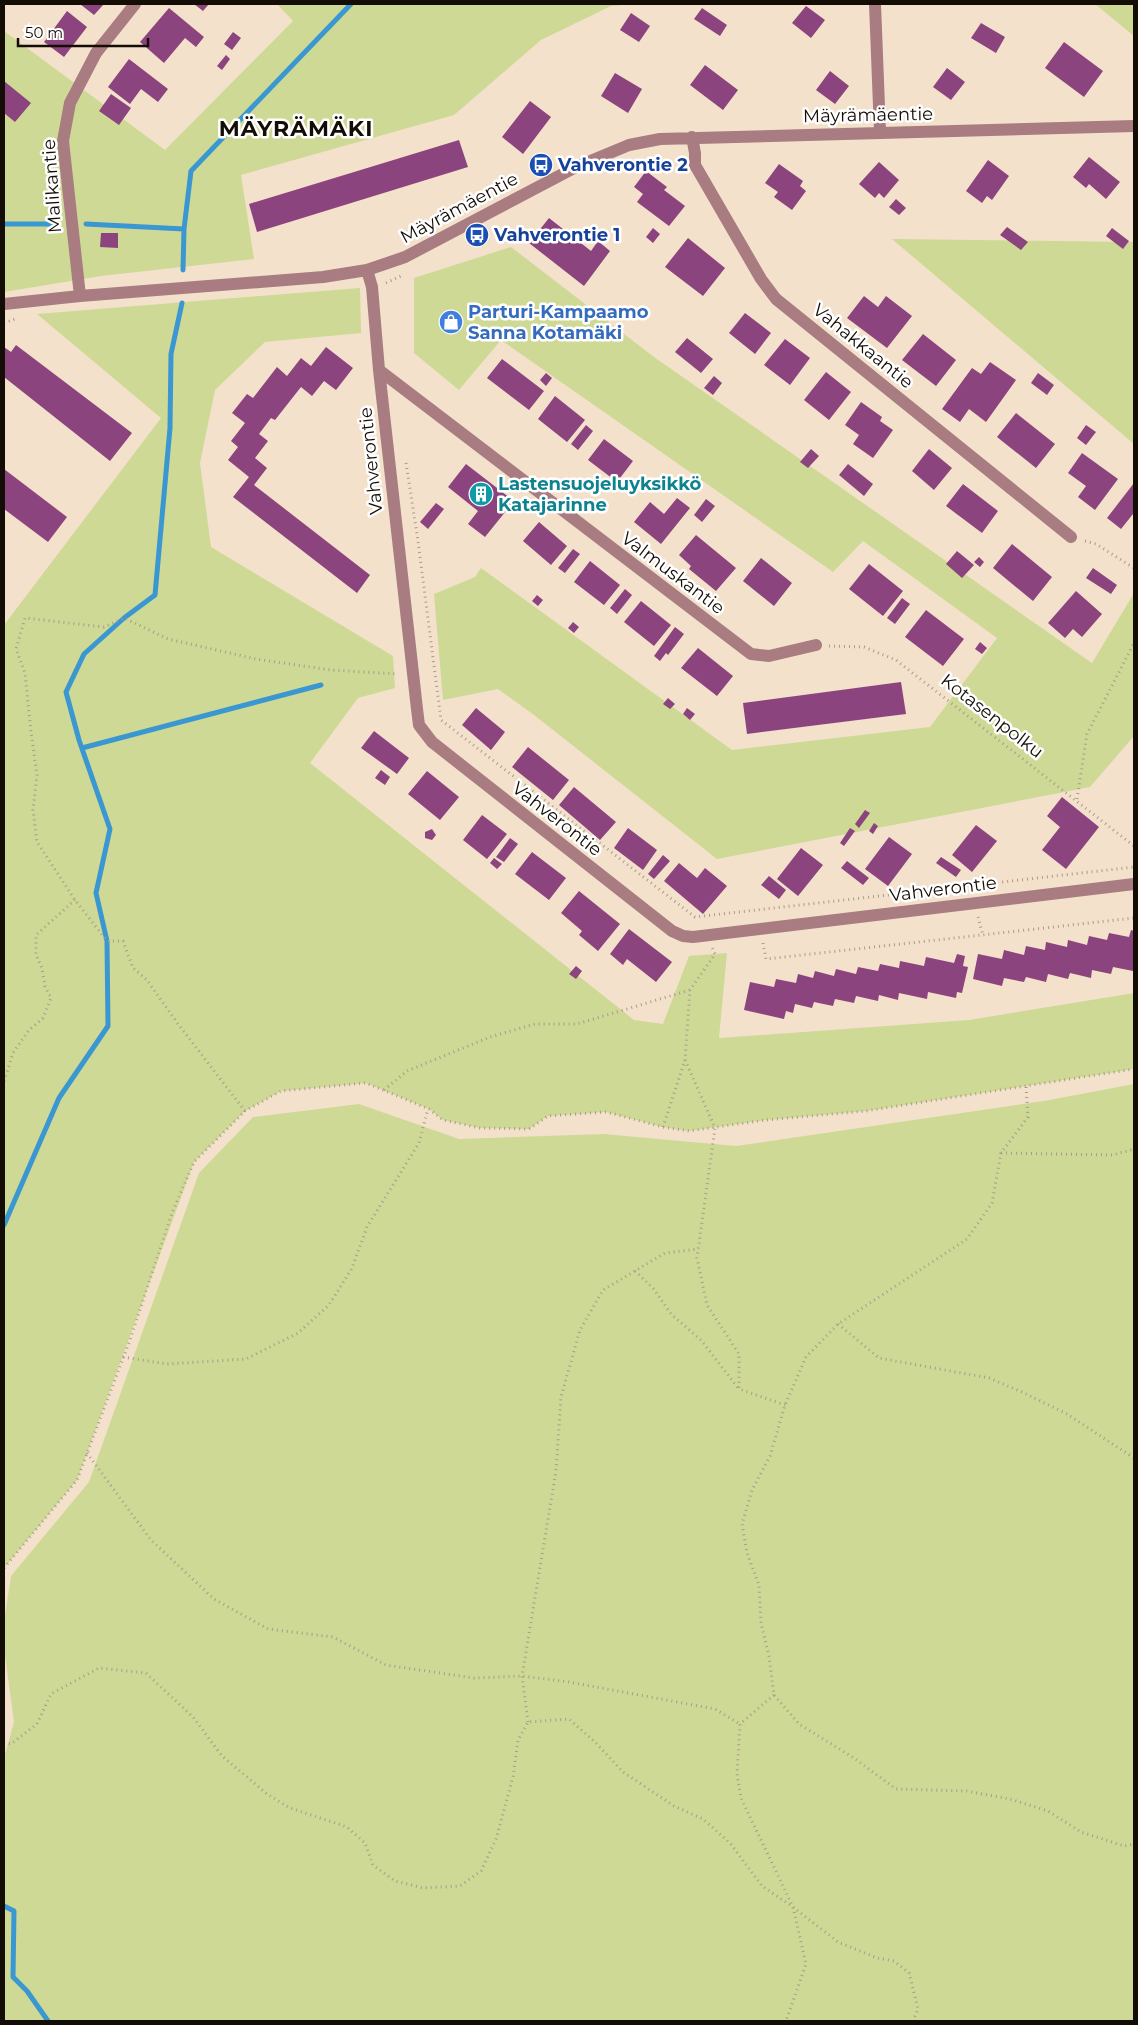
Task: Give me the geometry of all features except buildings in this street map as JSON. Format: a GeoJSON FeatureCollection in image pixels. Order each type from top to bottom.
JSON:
{"type":"FeatureCollection","features":[{"type":"Feature","properties":{"kind":"street","name":"Malikantie"},"geometry":{"type":"LineString","coordinates":[[80,296],[63,141],[70,103],[96,53],[135,4]]}},
{"type":"Feature","properties":{"kind":"street"},"geometry":{"type":"LineString","coordinates":[[875,4],[880,132]]}},
{"type":"Feature","properties":{"kind":"street","name":"Mäyrämäentie"},"geometry":{"type":"LineString","coordinates":[[4,304],[80,296],[323,277],[367,270],[405,256],[576,167],[629,145],[660,139],[1134,126]]}},
{"type":"Feature","properties":{"kind":"street","name":"Vahakkaantie"},"geometry":{"type":"LineString","coordinates":[[692,137],[695,165],[761,279],[776,299],[1071,536]]}},
{"type":"Feature","properties":{"kind":"street","name":"Vahverontie"},"geometry":{"type":"LineString","coordinates":[[367,270],[372,287],[379,370],[419,725],[432,742],[672,931],[683,936],[706,935],[1134,884]]}},
{"type":"Feature","properties":{"kind":"street","name":"Valmuskantie"},"geometry":{"type":"LineString","coordinates":[[379,370],[751,654],[769,656],[816,645]]}},
{"type":"Feature","properties":{"kind":"path"},"geometry":{"type":"LineString","coordinates":[[372,287],[390,282],[410,270]]}},
{"type":"Feature","properties":{"kind":"path"},"geometry":{"type":"LineString","coordinates":[[4,323],[16,318]]}},
{"type":"Feature","properties":{"kind":"path"},"geometry":{"type":"LineString","coordinates":[[405,455],[441,720],[695,917],[1134,867]]}},
{"type":"Feature","properties":{"kind":"path"},"geometry":{"type":"LineString","coordinates":[[1071,536],[1096,544],[1134,568]]}},
{"type":"Feature","properties":{"kind":"path"},"geometry":{"type":"LineString","coordinates":[[245,1111],[178,1024],[147,980],[133,968],[123,941],[107,941],[76,900],[38,842],[34,810],[38,775],[31,732],[25,673],[16,650],[25,618],[104,626],[124,618],[168,639],[256,659],[331,670],[413,674]]}},
{"type":"Feature","properties":{"kind":"path"},"geometry":{"type":"LineString","coordinates":[[1077,800],[1087,734],[1134,643]]}},
{"type":"Feature","properties":{"kind":"path","name":"Kotasenpolku"},"geometry":{"type":"LineString","coordinates":[[816,645],[864,647],[896,660],[1134,846]]}},
{"type":"Feature","properties":{"kind":"path"},"geometry":{"type":"LineString","coordinates":[[4,1081],[14,1053],[28,1030],[43,1018],[51,998],[45,986],[42,968],[36,955],[36,935],[76,900]]}},
{"type":"Feature","properties":{"kind":"path"},"geometry":{"type":"LineString","coordinates":[[976,903],[983,936]]}},
{"type":"Feature","properties":{"kind":"path"},"geometry":{"type":"LineString","coordinates":[[761,928],[766,959],[1134,918]]}},
{"type":"Feature","properties":{"kind":"path"},"geometry":{"type":"LineString","coordinates":[[663,1127],[685,1060],[690,990],[715,954],[706,935]]}},
{"type":"Feature","properties":{"kind":"path"},"geometry":{"type":"LineString","coordinates":[[384,1090],[407,1071],[490,1038],[534,1024],[577,1024],[690,990]]}},
{"type":"Feature","properties":{"kind":"path"},"geometry":{"type":"LineString","coordinates":[[685,1060],[715,1128],[697,1258],[707,1305],[738,1354],[739,1389]]}},
{"type":"Feature","properties":{"kind":"path"},"geometry":{"type":"LineString","coordinates":[[4,1568],[77,1480],[123,1357],[172,1213],[194,1162],[245,1111],[281,1091],[366,1083],[429,1109],[443,1120],[480,1128],[529,1129],[548,1116],[606,1112],[663,1127],[690,1131],[766,1120],[866,1111],[1134,1069]]}},
{"type":"Feature","properties":{"kind":"path"},"geometry":{"type":"LineString","coordinates":[[1026,1087],[1028,1117],[1001,1153],[992,1202],[967,1239],[838,1324],[806,1357],[785,1405],[770,1456],[752,1490],[742,1524],[747,1553],[759,1585],[761,1623],[769,1656],[774,1695],[799,1724],[854,1758],[896,1789],[966,1791],[1010,1799],[1048,1811],[1081,1832],[1124,1846],[1134,1844]]}},
{"type":"Feature","properties":{"kind":"path"},"geometry":{"type":"LineString","coordinates":[[123,1357],[167,1364],[246,1359],[298,1333],[329,1305],[352,1268],[367,1227],[420,1143],[429,1109]]}},
{"type":"Feature","properties":{"kind":"path"},"geometry":{"type":"LineString","coordinates":[[1001,1153],[1113,1155],[1134,1149]]}},
{"type":"Feature","properties":{"kind":"path"},"geometry":{"type":"LineString","coordinates":[[4,1743],[11,1744],[37,1724],[51,1694],[99,1668],[146,1673],[193,1717],[222,1756],[267,1794],[290,1808],[347,1827],[365,1843],[373,1865],[395,1881],[423,1888],[460,1886],[481,1871],[496,1839],[514,1777],[518,1740],[528,1722],[522,1676],[556,1471],[561,1397],[580,1330],[603,1290],[665,1253],[698,1249]]}},
{"type":"Feature","properties":{"kind":"path"},"geometry":{"type":"LineString","coordinates":[[635,1271],[653,1288],[671,1314],[701,1340],[739,1389],[785,1405]]}},
{"type":"Feature","properties":{"kind":"path"},"geometry":{"type":"LineString","coordinates":[[838,1324],[879,1358],[989,1378],[1068,1414],[1134,1458]]}},
{"type":"Feature","properties":{"kind":"path"},"geometry":{"type":"LineString","coordinates":[[88,1452],[151,1540],[214,1599],[268,1629],[333,1636],[386,1665],[474,1678],[522,1676],[569,1682],[715,1709],[740,1724]]}},
{"type":"Feature","properties":{"kind":"path"},"geometry":{"type":"LineString","coordinates":[[774,1695],[740,1724],[737,1774],[740,1798],[793,1907],[806,1964],[786,2021]]}},
{"type":"Feature","properties":{"kind":"path"},"geometry":{"type":"LineString","coordinates":[[528,1722],[569,1720],[595,1742],[622,1772],[674,1806],[703,1819],[730,1843],[762,1886],[838,1942],[877,1958],[894,1962],[909,1973],[918,2009],[913,2021]]}},
{"type":"Feature","properties":{"kind":"green space"},"geometry":{"type":"Polygon","coordinates":[[[277,4],[633,4],[611,6],[541,40],[454,115],[241,175],[254,259],[101,276],[4,292],[4,31],[165,150],[293,21],[277,4]]]}},
{"type":"Feature","properties":{"kind":"green space"},"geometry":{"type":"Polygon","coordinates":[[[1095,4],[1134,4],[1134,36],[1095,4]]]}},
{"type":"Feature","properties":{"kind":"green space"},"geometry":{"type":"Polygon","coordinates":[[[892,239],[1134,242],[1134,444],[892,239]]]}},
{"type":"Feature","properties":{"kind":"green space"},"geometry":{"type":"Polygon","coordinates":[[[511,247],[654,357],[1092,663],[1134,593],[1134,736],[1090,787],[717,859],[534,715],[498,689],[443,700],[434,594],[475,577],[481,568],[732,750],[930,727],[997,638],[863,541],[833,572],[501,340],[459,390],[414,353],[414,278],[511,247]]]}},
{"type":"Feature","properties":{"kind":"green space"},"geometry":{"type":"Polygon","coordinates":[[[360,288],[361,333],[265,342],[215,390],[200,463],[211,547],[393,656],[395,688],[358,698],[310,763],[634,1020],[663,1024],[689,956],[727,953],[719,1038],[969,1020],[1134,993],[1134,1069],[866,1111],[766,1120],[689,1131],[663,1127],[606,1112],[548,1116],[529,1129],[480,1128],[443,1120],[429,1109],[366,1083],[281,1091],[245,1111],[194,1162],[77,1480],[4,1568],[4,625],[161,418],[37,314],[360,288]]]}},
{"type":"Feature","properties":{"kind":"green space"},"geometry":{"type":"Polygon","coordinates":[[[1134,1084],[1134,2021],[4,2021],[4,1758],[14,1722],[4,1648],[4,1622],[11,1576],[89,1482],[199,1173],[253,1117],[359,1104],[459,1139],[604,1134],[736,1146],[1044,1101],[1134,1084]]]}},
{"type":"Feature","properties":{"kind":"waterway"},"geometry":{"type":"LineString","coordinates":[[183,270],[184,229],[191,171],[351,4]]}},
{"type":"Feature","properties":{"kind":"waterway"},"geometry":{"type":"LineString","coordinates":[[4,224],[58,224]]}},
{"type":"Feature","properties":{"kind":"waterway"},"geometry":{"type":"LineString","coordinates":[[86,224],[184,229]]}},
{"type":"Feature","properties":{"kind":"waterway"},"geometry":{"type":"LineString","coordinates":[[4,1225],[59,1098],[108,1026],[107,941],[96,893],[110,829],[79,740],[66,692],[84,654],[124,618],[155,595],[170,428],[171,354],[182,303]]}},
{"type":"Feature","properties":{"kind":"waterway"},"geometry":{"type":"LineString","coordinates":[[82,748],[321,685]]}},
{"type":"Feature","properties":{"kind":"waterway"},"geometry":{"type":"LineString","coordinates":[[4,1906],[14,1911],[13,1977],[27,1991],[48,2021]]}},
{"type":"Feature","properties":{"kind":"place","name":"Vahverontie 2"},"geometry":{"type":"Point","coordinates":[541,165]}},
{"type":"Feature","properties":{"kind":"place","name":"Vahverontie 1"},"geometry":{"type":"Point","coordinates":[477,235]}},
{"type":"Feature","properties":{"kind":"place","name":"Parturi-Kampaamo Sanna Kotamäki"},"geometry":{"type":"Point","coordinates":[451,322]}},
{"type":"Feature","properties":{"kind":"place","name":"Lastensuojeluyksikkö Katajarinne"},"geometry":{"type":"Point","coordinates":[481,494]}},
{"type":"Feature","properties":{"kind":"district","name":"MÄYRÄMÄKI"},"geometry":{"type":"Point","coordinates":[296,128]}}]}
